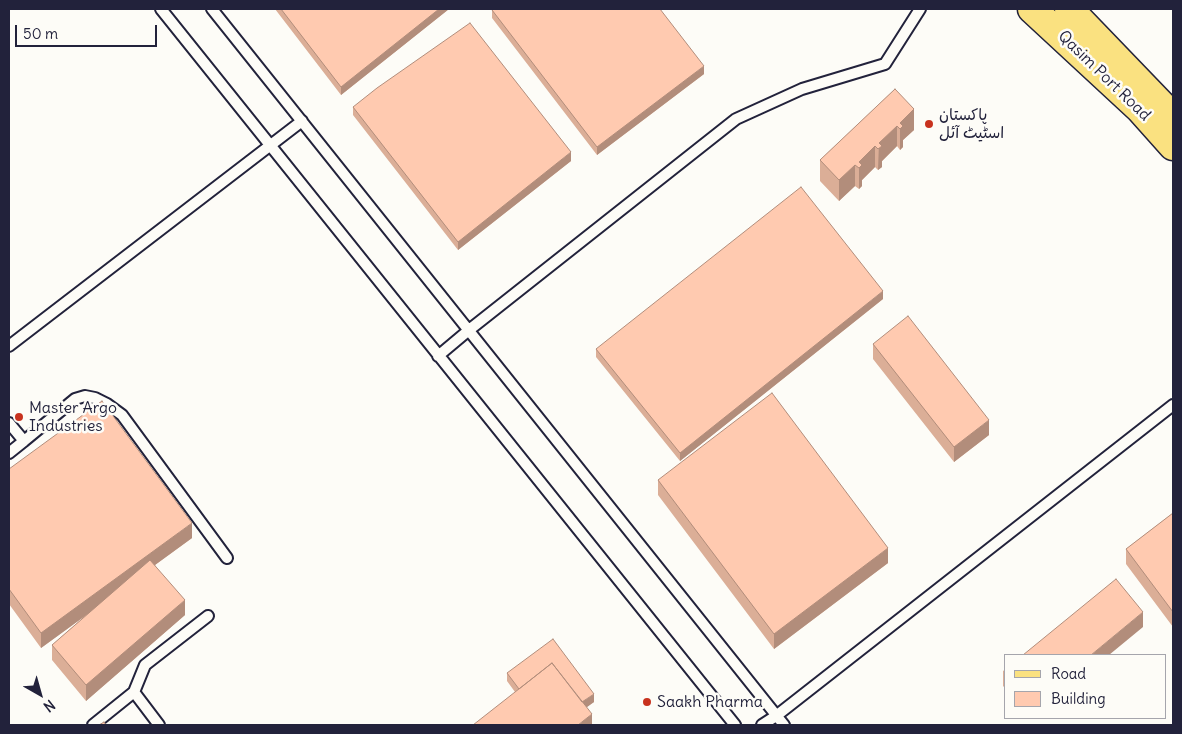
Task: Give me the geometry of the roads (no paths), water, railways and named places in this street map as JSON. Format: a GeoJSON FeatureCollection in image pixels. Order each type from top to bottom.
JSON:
{"type":"FeatureCollection","features":[{"type":"Feature","properties":{"kind":"main road","name":"Qasim Port Road"},"geometry":{"type":"LineString","coordinates":[[1032,9],[1140,109],[1173,146]]}},
{"type":"Feature","properties":{"kind":"main road","name":"Qasim Port Road"},"geometry":{"type":"LineString","coordinates":[[1069,9],[1173,117]]}},
{"type":"Feature","properties":{"kind":"lane"},"geometry":{"type":"LineString","coordinates":[[161,9],[735,725]]}},
{"type":"Feature","properties":{"kind":"lane"},"geometry":{"type":"LineString","coordinates":[[212,9],[784,725]]}},
{"type":"Feature","properties":{"kind":"lane"},"geometry":{"type":"LineString","coordinates":[[438,356],[736,119],[802,89],[885,64],[920,9]]}},
{"type":"Feature","properties":{"kind":"lane"},"geometry":{"type":"LineString","coordinates":[[9,346],[302,121]]}},
{"type":"Feature","properties":{"kind":"lane"},"geometry":{"type":"LineString","coordinates":[[9,453],[75,399],[85,396],[95,398],[122,415],[227,558]]}},
{"type":"Feature","properties":{"kind":"lane"},"geometry":{"type":"LineString","coordinates":[[762,725],[1173,405]]}},
{"type":"Feature","properties":{"kind":"lane"},"geometry":{"type":"LineString","coordinates":[[9,423],[24,441]]}},
{"type":"Feature","properties":{"kind":"lane"},"geometry":{"type":"LineString","coordinates":[[93,725],[134,692],[145,666],[208,616]]}},
{"type":"Feature","properties":{"kind":"lane"},"geometry":{"type":"LineString","coordinates":[[134,692],[159,725]]}},
{"type":"Feature","properties":{"kind":"place","name":"پاکستان اسٹیٹ آئل"},"geometry":{"type":"Point","coordinates":[929,124]}},
{"type":"Feature","properties":{"kind":"place","name":"Master Argo Industries"},"geometry":{"type":"Point","coordinates":[19,417]}},
{"type":"Feature","properties":{"kind":"place","name":"Saakh Pharma"},"geometry":{"type":"Point","coordinates":[647,702]}}]}
